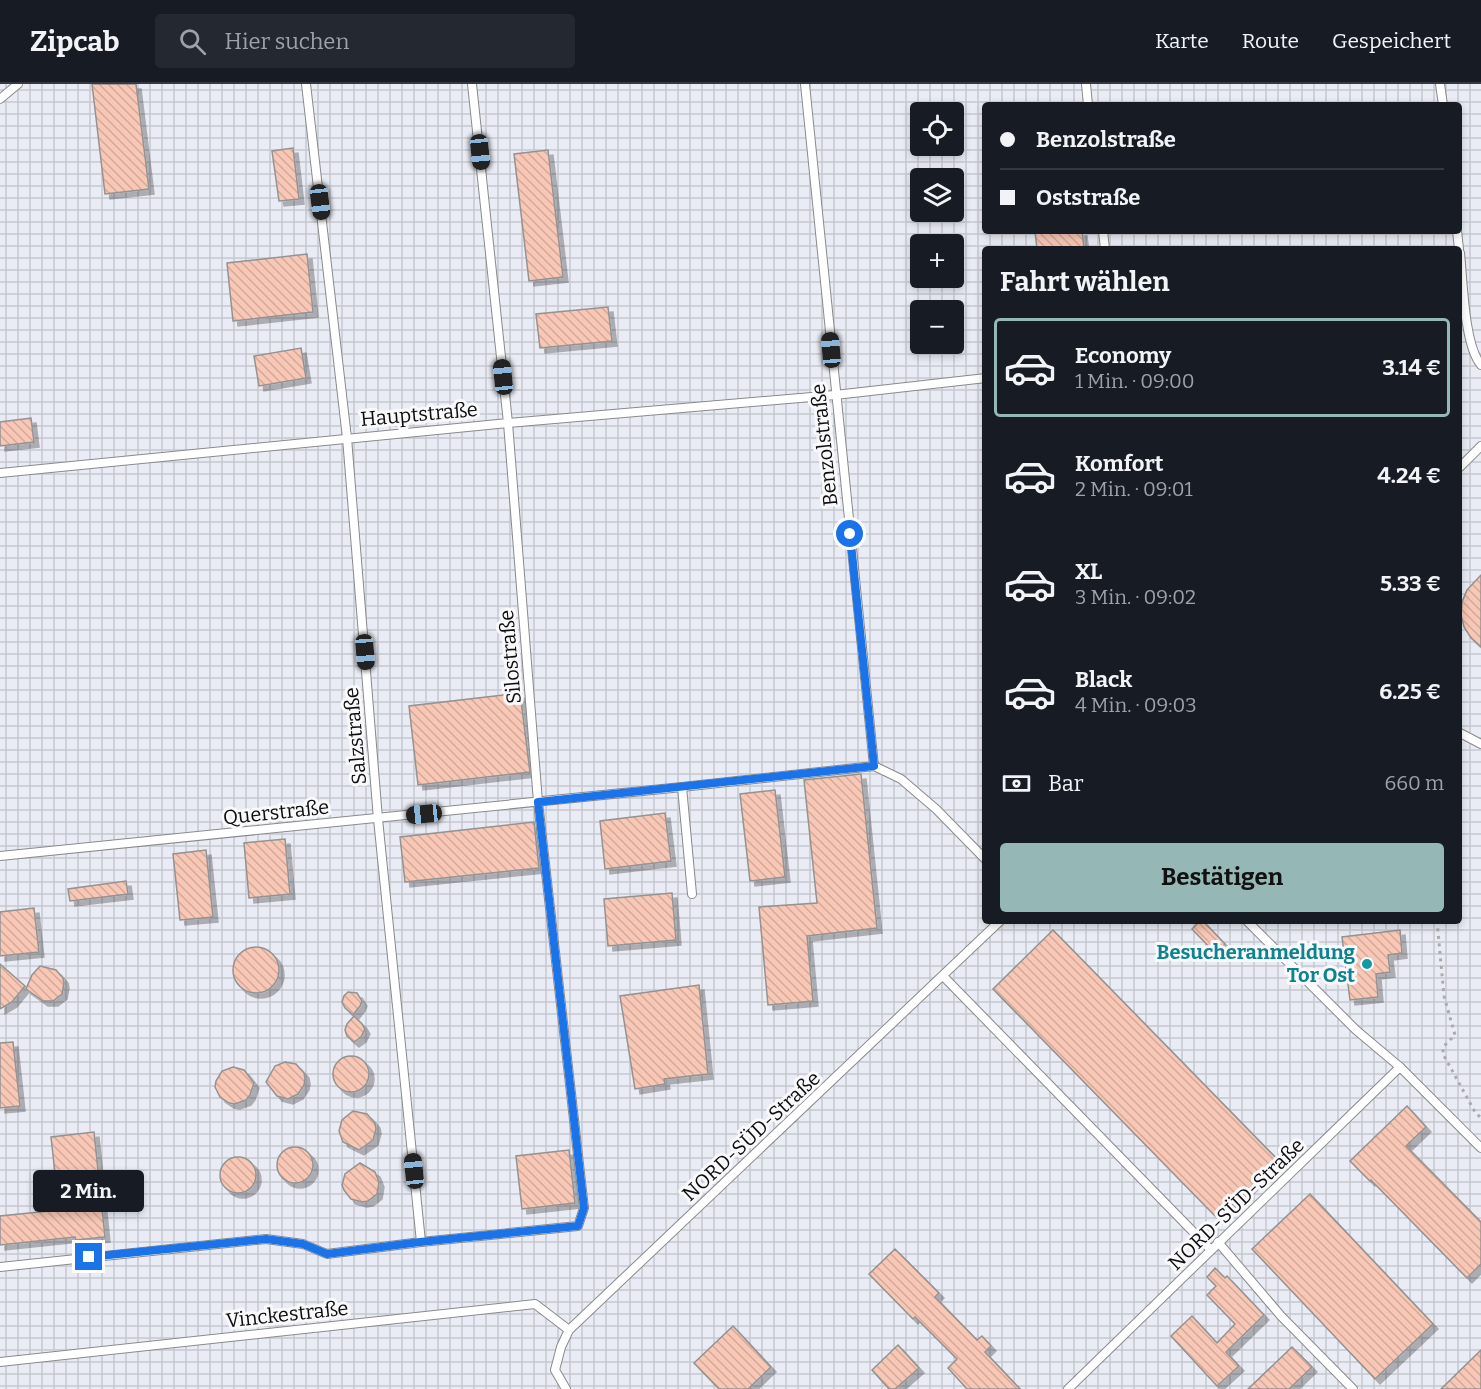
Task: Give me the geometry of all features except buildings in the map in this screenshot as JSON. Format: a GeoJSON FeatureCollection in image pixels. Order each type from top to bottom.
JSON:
{"type":"FeatureCollection","features":[{"type":"Feature","properties":{"kind":"lane"},"geometry":{"type":"LineString","coordinates":[[0,99],[18,84]]}},
{"type":"Feature","properties":{"kind":"lane","name":"Salzstraße"},"geometry":{"type":"LineString","coordinates":[[306,84],[347,438],[378,819],[420,1242]]}},
{"type":"Feature","properties":{"kind":"lane","name":"Silostraße"},"geometry":{"type":"LineString","coordinates":[[420,1242],[578,1226],[584,1208],[538,802],[508,423],[472,84]]}},
{"type":"Feature","properties":{"kind":"lane","name":"Benzolstraße"},"geometry":{"type":"LineString","coordinates":[[805,84],[874,766]]}},
{"type":"Feature","properties":{"kind":"lane"},"geometry":{"type":"LineString","coordinates":[[1086,84],[1088,102]]}},
{"type":"Feature","properties":{"kind":"lane"},"geometry":{"type":"LineString","coordinates":[[1440,84],[1443,102]]}},
{"type":"Feature","properties":{"kind":"lane"},"geometry":{"type":"LineString","coordinates":[[1462,272],[1469,336],[1475,358],[1481,364]]}},
{"type":"Feature","properties":{"kind":"lane","name":"Hauptstraße"},"geometry":{"type":"LineString","coordinates":[[0,473],[347,438],[835,395],[982,378]]}},
{"type":"Feature","properties":{"kind":"lane"},"geometry":{"type":"LineString","coordinates":[[1462,465],[1481,446]]}},
{"type":"Feature","properties":{"kind":"lane"},"geometry":{"type":"LineString","coordinates":[[1462,733],[1481,744]]}},
{"type":"Feature","properties":{"kind":"lane"},"geometry":{"type":"LineString","coordinates":[[874,766],[901,779],[936,808],[982,856]]}},
{"type":"Feature","properties":{"kind":"lane","name":"Querstraße"},"geometry":{"type":"LineString","coordinates":[[0,856],[682,788],[874,766]]}},
{"type":"Feature","properties":{"kind":"lane"},"geometry":{"type":"LineString","coordinates":[[682,788],[692,894]]}},
{"type":"Feature","properties":{"kind":"lane","name":"NORD-SÜD-Straße"},"geometry":{"type":"LineString","coordinates":[[566,1389],[555,1370],[561,1347],[569,1330],[997,924]]}},
{"type":"Feature","properties":{"kind":"lane"},"geometry":{"type":"LineString","coordinates":[[1250,924],[1356,1030],[1400,1067],[1481,1148]]}},
{"type":"Feature","properties":{"kind":"lane"},"geometry":{"type":"LineString","coordinates":[[944,976],[1211,1250]]}},
{"type":"Feature","properties":{"kind":"lane","name":"NORD-SÜD-Straße"},"geometry":{"type":"LineString","coordinates":[[1068,1389],[1400,1067]]}},
{"type":"Feature","properties":{"kind":"lane"},"geometry":{"type":"LineString","coordinates":[[0,1267],[266,1239],[303,1244],[327,1254],[420,1242]]}},
{"type":"Feature","properties":{"kind":"lane"},"geometry":{"type":"LineString","coordinates":[[1218,1242],[1281,1316],[1353,1389]]}},
{"type":"Feature","properties":{"kind":"lane","name":"Vinckestraße"},"geometry":{"type":"LineString","coordinates":[[0,1362],[536,1304],[569,1330]]}},
{"type":"Feature","properties":{"kind":"path"},"geometry":{"type":"LineString","coordinates":[[1437,924],[1444,996],[1455,1035],[1443,1047],[1443,1054],[1475,1112],[1481,1118]]}},
{"type":"Feature","properties":{"kind":"shaded area"},"geometry":{"type":"Polygon","coordinates":[[[0,84],[1481,84],[1481,1389],[0,1389],[0,84]]]}},
{"type":"Feature","properties":{"kind":"place","name":"Besucheranmeldung Tor Ost"},"geometry":{"type":"Point","coordinates":[1367,964]}},
{"type":"Feature","properties":{"kind":"route"},"geometry":{"type":"LineString","coordinates":[[89,1257],[266,1239],[303,1244],[327,1254],[578,1226],[584,1208],[538,802],[874,766],[850,534]]}}]}
